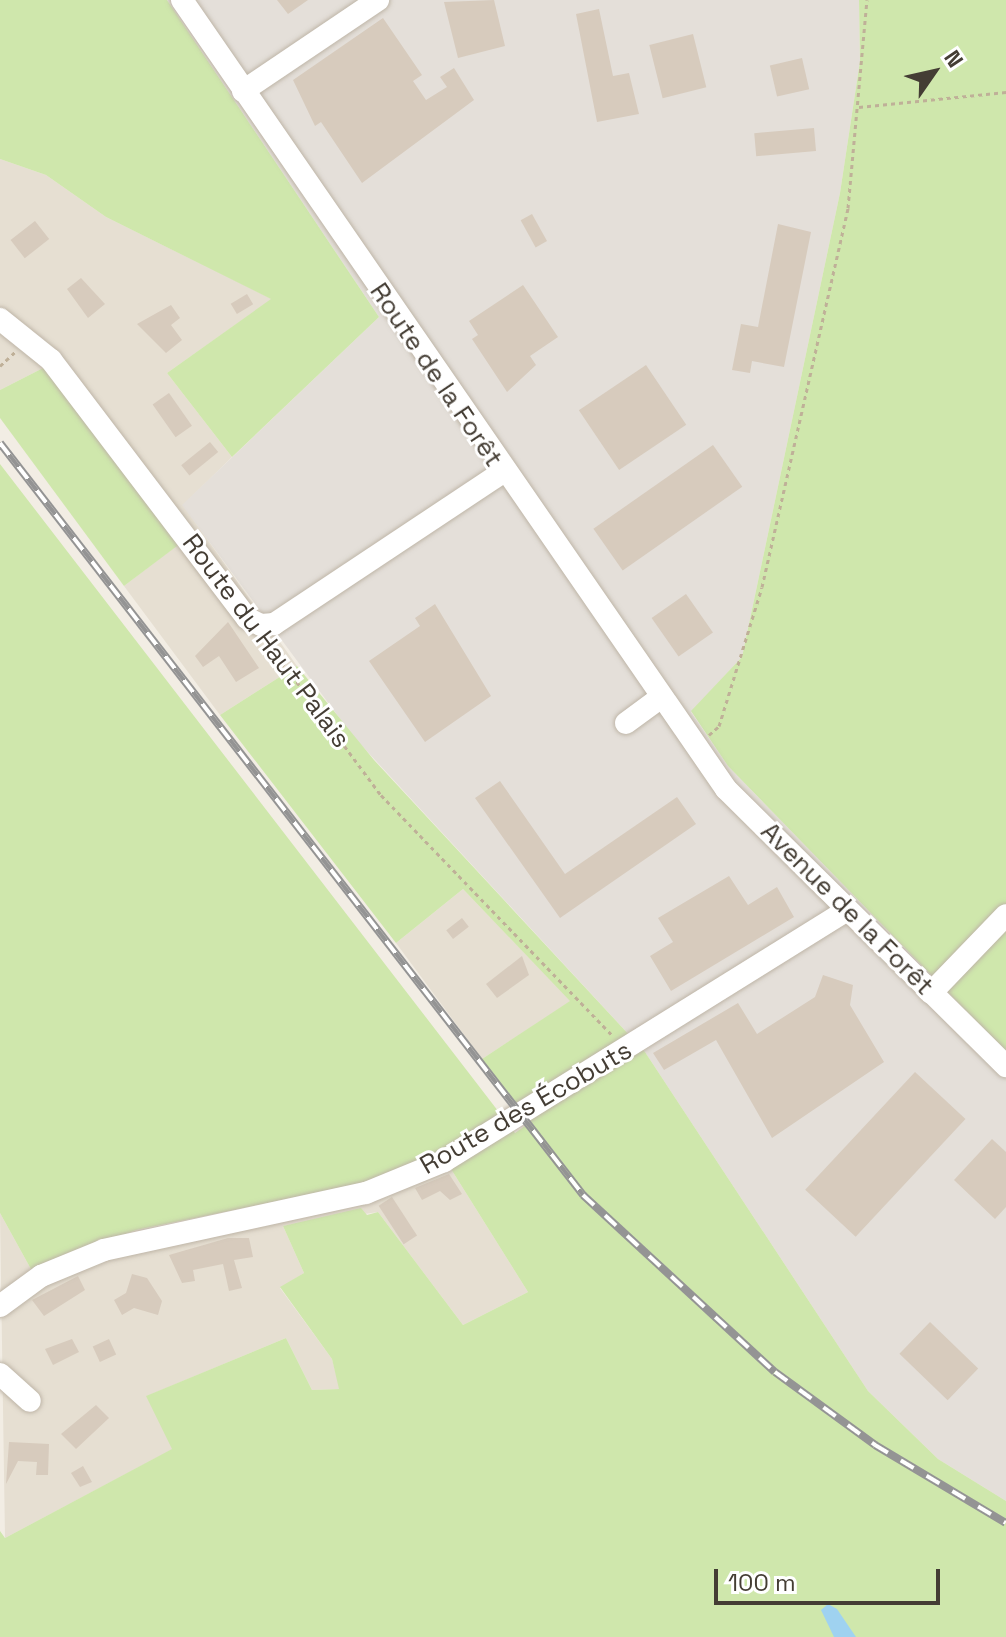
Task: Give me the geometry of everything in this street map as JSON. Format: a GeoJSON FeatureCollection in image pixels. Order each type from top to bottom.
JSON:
{"type":"FeatureCollection","features":[{"type":"Feature","properties":{"kind":"street","name":"Route de la Forêt"},"geometry":{"type":"LineString","coordinates":[[182,0],[694,747]]}},
{"type":"Feature","properties":{"kind":"street"},"geometry":{"type":"LineString","coordinates":[[243,91],[378,0]]}},
{"type":"Feature","properties":{"kind":"street"},"geometry":{"type":"LineString","coordinates":[[0,319],[22,342]]}},
{"type":"Feature","properties":{"kind":"street","name":"Route du Haut Palais"},"geometry":{"type":"LineString","coordinates":[[22,342],[51,360],[247,618],[261,625]]}},
{"type":"Feature","properties":{"kind":"street"},"geometry":{"type":"LineString","coordinates":[[261,625],[274,624],[503,472]]}},
{"type":"Feature","properties":{"kind":"street"},"geometry":{"type":"LineString","coordinates":[[626,723],[660,698]]}},
{"type":"Feature","properties":{"kind":"street","name":"Avenue de la Forêt"},"geometry":{"type":"LineString","coordinates":[[694,747],[845,911],[1006,1066]]}},
{"type":"Feature","properties":{"kind":"street","name":"Route des Écobuts"},"geometry":{"type":"LineString","coordinates":[[0,1306],[41,1276],[104,1250],[366,1193],[444,1161],[627,1050],[845,911]]}},
{"type":"Feature","properties":{"kind":"street"},"geometry":{"type":"LineString","coordinates":[[931,993],[1006,915]]}},
{"type":"Feature","properties":{"kind":"street"},"geometry":{"type":"LineString","coordinates":[[0,1374],[30,1401]]}},
{"type":"Feature","properties":{"kind":"path"},"geometry":{"type":"LineString","coordinates":[[694,747],[719,726],[762,587],[848,208],[867,0]]}},
{"type":"Feature","properties":{"kind":"path"},"geometry":{"type":"LineString","coordinates":[[859,107],[1006,92]]}},
{"type":"Feature","properties":{"kind":"path"},"geometry":{"type":"LineString","coordinates":[[0,366],[22,342]]}},
{"type":"Feature","properties":{"kind":"path","name":"Route du Haut Palais"},"geometry":{"type":"LineString","coordinates":[[261,625],[271,651],[381,795],[627,1050]]}},
{"type":"Feature","properties":{"kind":"shaded area"},"geometry":{"type":"Polygon","coordinates":[[[167,0],[859,0],[860,61],[840,193],[742,657],[691,712],[728,766],[1006,1052],[1006,1501],[938,1459],[868,1391],[645,1052],[352,735],[182,505],[379,317],[167,0]]]}},
{"type":"Feature","properties":{"kind":"shaded area"},"geometry":{"type":"Polygon","coordinates":[[[0,159],[46,175],[106,217],[272,299],[167,373],[232,457],[183,505],[297,666],[220,715],[124,586],[180,543],[47,366],[0,390],[0,159]]]}},
{"type":"Feature","properties":{"kind":"shaded area"},"geometry":{"type":"Polygon","coordinates":[[[463,889],[571,1001],[482,1059],[396,943],[463,889]]]}},
{"type":"Feature","properties":{"kind":"shaded area"},"geometry":{"type":"Polygon","coordinates":[[[441,1153],[528,1292],[463,1325],[378,1212],[283,1226],[304,1273],[280,1288],[332,1359],[340,1389],[312,1390],[286,1338],[147,1396],[173,1449],[5,1538],[0,1213],[32,1271],[136,1230],[244,1211],[441,1153]]]}},
{"type":"Feature","properties":{"kind":"green space"},"geometry":{"type":"Polygon","coordinates":[[[0,0],[167,0],[379,317],[232,457],[167,373],[271,299],[106,217],[46,175],[0,159],[0,0]]]}},
{"type":"Feature","properties":{"kind":"green space"},"geometry":{"type":"Polygon","coordinates":[[[859,0],[1006,0],[1006,1052],[728,766],[691,711],[742,657],[840,193],[860,61],[859,0]]]}},
{"type":"Feature","properties":{"kind":"green space"},"geometry":{"type":"Polygon","coordinates":[[[47,366],[181,543],[124,586],[0,418],[0,390],[47,366]]]}},
{"type":"Feature","properties":{"kind":"green space"},"geometry":{"type":"Polygon","coordinates":[[[0,464],[515,1133],[529,1123],[482,1059],[570,1001],[463,889],[396,943],[220,715],[297,666],[374,760],[645,1052],[868,1391],[938,1459],[1006,1501],[1006,1637],[0,1637],[0,1531],[5,1538],[172,1449],[146,1396],[286,1338],[312,1390],[339,1389],[332,1359],[280,1287],[304,1273],[283,1226],[361,1208],[367,1215],[378,1212],[463,1325],[528,1292],[441,1153],[390,1178],[136,1230],[32,1271],[0,1213],[0,464]]]}},
{"type":"Feature","properties":{"kind":"water"},"geometry":{"type":"Polygon","coordinates":[[[828,1604],[837,1609],[856,1637],[834,1637],[821,1610],[828,1604]]]}},
{"type":"Feature","properties":{"kind":"building"},"geometry":{"type":"Polygon","coordinates":[[[277,0],[308,0],[288,14],[277,0]]]}},
{"type":"Feature","properties":{"kind":"building"},"geometry":{"type":"Polygon","coordinates":[[[494,0],[505,46],[458,58],[444,2],[494,0]]]}},
{"type":"Feature","properties":{"kind":"building"},"geometry":{"type":"Polygon","coordinates":[[[599,9],[613,76],[629,73],[639,114],[597,122],[576,14],[599,9]]]}},
{"type":"Feature","properties":{"kind":"building"},"geometry":{"type":"Polygon","coordinates":[[[383,18],[422,75],[413,81],[426,100],[447,87],[440,77],[454,68],[474,100],[362,183],[321,122],[315,126],[293,80],[383,18]]]}},
{"type":"Feature","properties":{"kind":"building"},"geometry":{"type":"Polygon","coordinates":[[[693,34],[706,87],[663,98],[649,45],[693,34]]]}},
{"type":"Feature","properties":{"kind":"building"},"geometry":{"type":"Polygon","coordinates":[[[802,58],[809,89],[777,97],[770,65],[802,58]]]}},
{"type":"Feature","properties":{"kind":"building"},"geometry":{"type":"Polygon","coordinates":[[[814,128],[816,151],[756,156],[754,133],[814,128]]]}},
{"type":"Feature","properties":{"kind":"building"},"geometry":{"type":"Polygon","coordinates":[[[532,214],[547,241],[536,247],[521,220],[532,214]]]}},
{"type":"Feature","properties":{"kind":"building"},"geometry":{"type":"Polygon","coordinates":[[[35,221],[49,239],[25,258],[11,240],[35,221]]]}},
{"type":"Feature","properties":{"kind":"building"},"geometry":{"type":"Polygon","coordinates":[[[778,224],[811,232],[784,367],[752,361],[750,373],[732,370],[741,324],[758,327],[778,224]]]}},
{"type":"Feature","properties":{"kind":"building"},"geometry":{"type":"Polygon","coordinates":[[[81,278],[105,304],[88,318],[67,289],[81,278]]]}},
{"type":"Feature","properties":{"kind":"building"},"geometry":{"type":"Polygon","coordinates":[[[523,285],[558,337],[530,356],[536,365],[507,392],[472,339],[478,335],[469,321],[523,285]]]}},
{"type":"Feature","properties":{"kind":"building"},"geometry":{"type":"Polygon","coordinates":[[[247,294],[253,304],[237,314],[231,304],[247,294]]]}},
{"type":"Feature","properties":{"kind":"building"},"geometry":{"type":"Polygon","coordinates":[[[171,305],[180,318],[171,325],[182,340],[166,353],[137,324],[171,305]]]}},
{"type":"Feature","properties":{"kind":"building"},"geometry":{"type":"Polygon","coordinates":[[[646,365],[686,425],[619,470],[579,410],[646,365]]]}},
{"type":"Feature","properties":{"kind":"building"},"geometry":{"type":"Polygon","coordinates":[[[169,393],[192,426],[176,437],[153,404],[169,393]]]}},
{"type":"Feature","properties":{"kind":"building"},"geometry":{"type":"Polygon","coordinates":[[[210,442],[218,452],[189,475],[181,465],[210,442]]]}},
{"type":"Feature","properties":{"kind":"building"},"geometry":{"type":"Polygon","coordinates":[[[713,445],[742,487],[623,571],[593,529],[713,445]]]}},
{"type":"Feature","properties":{"kind":"building"},"geometry":{"type":"Polygon","coordinates":[[[686,594],[713,633],[679,657],[652,618],[686,594]]]}},
{"type":"Feature","properties":{"kind":"building"},"geometry":{"type":"Polygon","coordinates":[[[435,604],[491,696],[425,742],[369,661],[420,626],[415,618],[435,604]]]}},
{"type":"Feature","properties":{"kind":"building"},"geometry":{"type":"Polygon","coordinates":[[[228,622],[259,668],[236,682],[219,656],[203,667],[195,656],[228,622]]]}},
{"type":"Feature","properties":{"kind":"building"},"geometry":{"type":"Polygon","coordinates":[[[500,781],[565,874],[677,797],[696,824],[560,918],[475,798],[500,781]]]}},
{"type":"Feature","properties":{"kind":"building"},"geometry":{"type":"Polygon","coordinates":[[[729,876],[748,905],[777,887],[794,917],[671,991],[650,956],[673,942],[658,918],[729,876]]]}},
{"type":"Feature","properties":{"kind":"building"},"geometry":{"type":"Polygon","coordinates":[[[462,918],[469,927],[453,939],[446,930],[462,918]]]}},
{"type":"Feature","properties":{"kind":"building"},"geometry":{"type":"Polygon","coordinates":[[[522,956],[529,975],[497,998],[486,984],[522,956]]]}},
{"type":"Feature","properties":{"kind":"building"},"geometry":{"type":"Polygon","coordinates":[[[823,975],[853,985],[850,1005],[884,1062],[772,1138],[716,1040],[664,1070],[653,1053],[738,1003],[757,1034],[815,997],[823,975]]]}},
{"type":"Feature","properties":{"kind":"building"},"geometry":{"type":"Polygon","coordinates":[[[915,1072],[965,1119],[856,1237],[805,1190],[915,1072]]]}},
{"type":"Feature","properties":{"kind":"building"},"geometry":{"type":"Polygon","coordinates":[[[992,1139],[1006,1152],[1006,1207],[995,1219],[954,1180],[992,1139]]]}},
{"type":"Feature","properties":{"kind":"building"},"geometry":{"type":"Polygon","coordinates":[[[449,1174],[462,1194],[450,1200],[440,1191],[422,1200],[415,1188],[449,1174]]]}},
{"type":"Feature","properties":{"kind":"building"},"geometry":{"type":"Polygon","coordinates":[[[392,1197],[417,1236],[404,1244],[379,1206],[392,1197]]]}},
{"type":"Feature","properties":{"kind":"building"},"geometry":{"type":"Polygon","coordinates":[[[228,1238],[249,1238],[253,1257],[234,1260],[242,1288],[229,1291],[223,1264],[193,1270],[195,1281],[182,1283],[169,1255],[228,1238]]]}},
{"type":"Feature","properties":{"kind":"building"},"geometry":{"type":"Polygon","coordinates":[[[132,1274],[147,1278],[162,1301],[158,1315],[134,1308],[122,1315],[114,1300],[126,1293],[132,1274]]]}},
{"type":"Feature","properties":{"kind":"building"},"geometry":{"type":"Polygon","coordinates":[[[78,1276],[85,1290],[44,1316],[32,1300],[78,1276]]]}},
{"type":"Feature","properties":{"kind":"building"},"geometry":{"type":"Polygon","coordinates":[[[930,1322],[978,1369],[948,1400],[899,1354],[930,1322]]]}},
{"type":"Feature","properties":{"kind":"building"},"geometry":{"type":"Polygon","coordinates":[[[72,1339],[79,1352],[53,1365],[45,1349],[72,1339]]]}},
{"type":"Feature","properties":{"kind":"building"},"geometry":{"type":"Polygon","coordinates":[[[109,1339],[116,1354],[100,1362],[93,1347],[109,1339]]]}},
{"type":"Feature","properties":{"kind":"building"},"geometry":{"type":"Polygon","coordinates":[[[96,1405],[109,1418],[76,1449],[61,1434],[96,1405]]]}},
{"type":"Feature","properties":{"kind":"building"},"geometry":{"type":"Polygon","coordinates":[[[9,1442],[49,1444],[48,1475],[36,1475],[37,1462],[18,1461],[6,1484],[9,1442]]]}},
{"type":"Feature","properties":{"kind":"building"},"geometry":{"type":"Polygon","coordinates":[[[83,1466],[92,1482],[80,1487],[71,1473],[83,1466]]]}},
{"type":"Feature","properties":{"kind":"railway"},"geometry":{"type":"LineString","coordinates":[[0,443],[583,1195],[775,1372],[875,1445],[1006,1523]]}}]}
